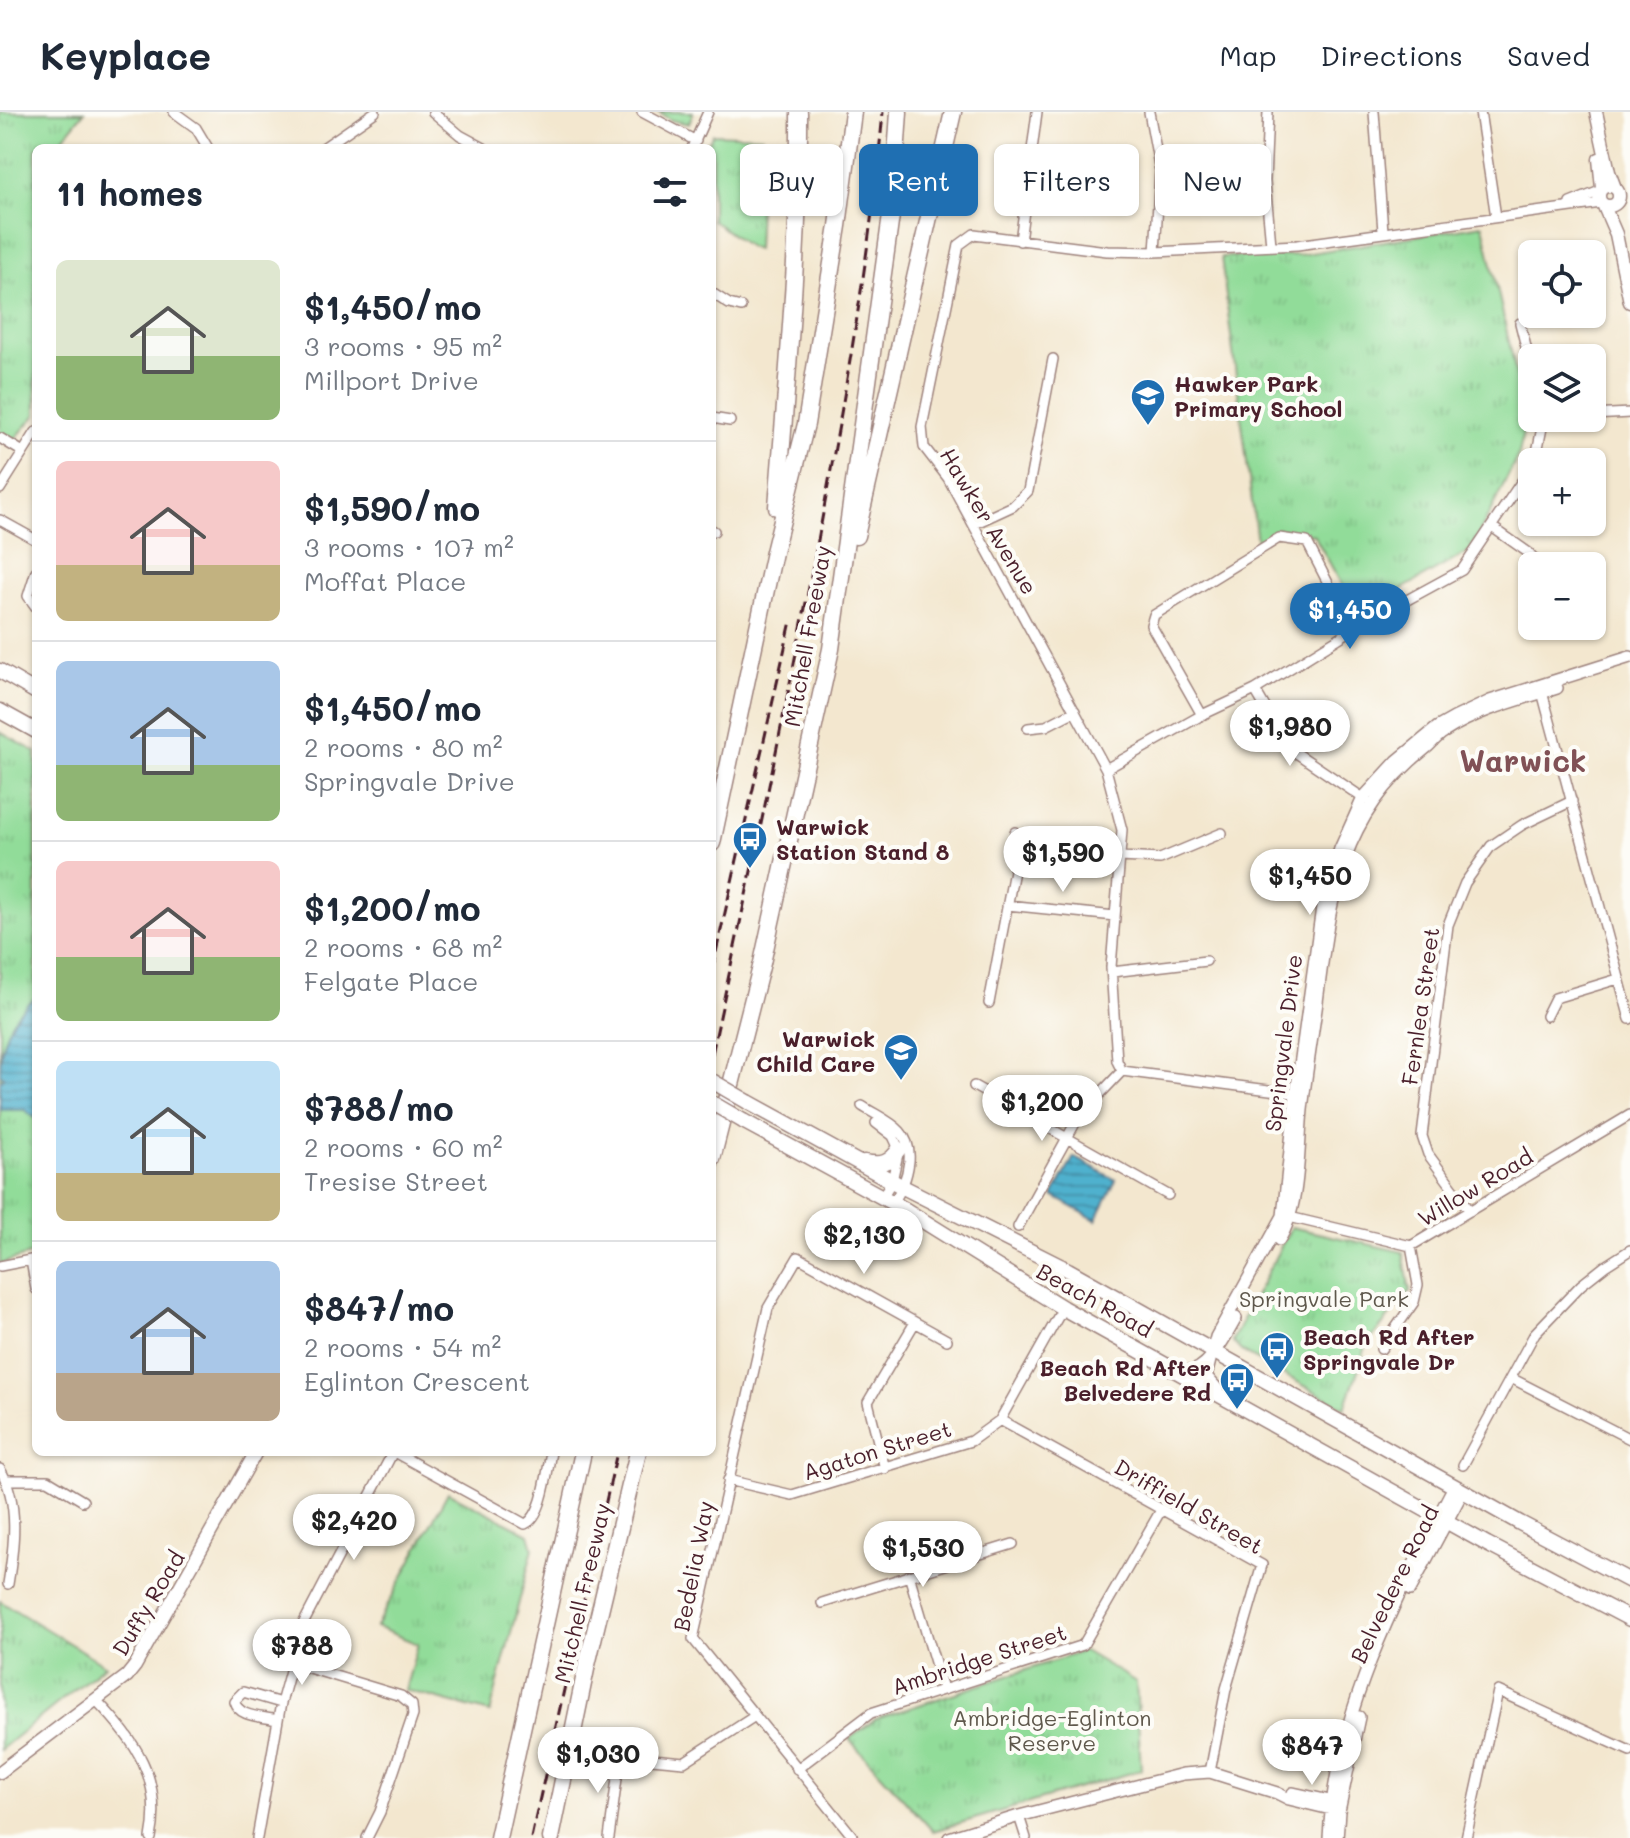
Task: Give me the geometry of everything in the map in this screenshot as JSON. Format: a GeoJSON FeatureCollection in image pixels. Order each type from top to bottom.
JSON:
{"type":"FeatureCollection","features":[{"type":"Feature","properties":{"kind":"highway"},"geometry":{"type":"LineString","coordinates":[[774,552],[794,289],[799,112]]}},
{"type":"Feature","properties":{"kind":"highway"},"geometry":{"type":"LineString","coordinates":[[716,824],[774,552],[806,424],[853,112]]}},
{"type":"Feature","properties":{"kind":"highway","name":"Mitchell Freeway"},"geometry":{"type":"LineString","coordinates":[[716,1143],[762,963],[831,649],[893,201],[899,112]]}},
{"type":"Feature","properties":{"kind":"highway"},"geometry":{"type":"LineString","coordinates":[[831,649],[953,112]]}},
{"type":"Feature","properties":{"kind":"highway","name":"Mitchell Freeway"},"geometry":{"type":"LineString","coordinates":[[498,1838],[582,1456]]}},
{"type":"Feature","properties":{"kind":"highway","name":"Mitchell Freeway"},"geometry":{"type":"LineString","coordinates":[[554,1838],[586,1669],[637,1456]]}},
{"type":"Feature","properties":{"kind":"main road"},"geometry":{"type":"LineString","coordinates":[[1589,112],[1630,300]]}},
{"type":"Feature","properties":{"kind":"main road"},"geometry":{"type":"LineString","coordinates":[[1596,112],[1607,166],[1606,196],[1618,215],[1630,262]]}},
{"type":"Feature","properties":{"kind":"main road"},"geometry":{"type":"LineString","coordinates":[[0,671],[32,690]]}},
{"type":"Feature","properties":{"kind":"main road"},"geometry":{"type":"LineString","coordinates":[[0,711],[32,729]]}},
{"type":"Feature","properties":{"kind":"main road","name":"Beach Road"},"geometry":{"type":"LineString","coordinates":[[716,1083],[897,1184],[1068,1270],[1565,1548],[1630,1581]]}},
{"type":"Feature","properties":{"kind":"main road","name":"Beach Road"},"geometry":{"type":"LineString","coordinates":[[716,1105],[888,1200],[1063,1308],[1442,1520],[1630,1619]]}},
{"type":"Feature","properties":{"kind":"main road"},"geometry":{"type":"LineString","coordinates":[[855,1161],[883,1164],[892,1159],[899,1149]]}},
{"type":"Feature","properties":{"kind":"main road","name":"Duffy Road"},"geometry":{"type":"LineString","coordinates":[[0,1772],[96,1700],[135,1666],[254,1456]]}},
{"type":"Feature","properties":{"kind":"street"},"geometry":{"type":"LineString","coordinates":[[174,112],[196,128],[206,144]]}},
{"type":"Feature","properties":{"kind":"street"},"geometry":{"type":"LineString","coordinates":[[433,112],[460,135],[477,144]]}},
{"type":"Feature","properties":{"kind":"street"},"geometry":{"type":"LineString","coordinates":[[642,112],[694,144],[708,112]]}},
{"type":"Feature","properties":{"kind":"street"},"geometry":{"type":"LineString","coordinates":[[1020,241],[1037,112]]}},
{"type":"Feature","properties":{"kind":"street"},"geometry":{"type":"LineString","coordinates":[[1149,112],[1160,171],[1155,252]]}},
{"type":"Feature","properties":{"kind":"street"},"geometry":{"type":"LineString","coordinates":[[1268,112],[1265,181],[1271,245]]}},
{"type":"Feature","properties":{"kind":"street"},"geometry":{"type":"LineString","coordinates":[[1374,112],[1383,231]]}},
{"type":"Feature","properties":{"kind":"street"},"geometry":{"type":"LineString","coordinates":[[1480,112],[1496,217]]}},
{"type":"Feature","properties":{"kind":"street"},"geometry":{"type":"LineString","coordinates":[[329,144],[372,113]]}},
{"type":"Feature","properties":{"kind":"street","name":"Hawker Avenue"},"geometry":{"type":"LineString","coordinates":[[1122,1071],[1117,1061],[1112,972],[1122,830],[1106,769],[948,478],[924,447],[922,427],[959,245],[974,234],[1107,251],[1155,252],[1309,243],[1555,209],[1606,196]]}},
{"type":"Feature","properties":{"kind":"street"},"geometry":{"type":"LineString","coordinates":[[716,296],[741,307]]}},
{"type":"Feature","properties":{"kind":"street"},"geometry":{"type":"LineString","coordinates":[[974,524],[1013,506],[1028,491],[1053,359]]}},
{"type":"Feature","properties":{"kind":"street"},"geometry":{"type":"LineString","coordinates":[[1606,414],[1630,413]]}},
{"type":"Feature","properties":{"kind":"street"},"geometry":{"type":"LineString","coordinates":[[716,419],[730,421]]}},
{"type":"Feature","properties":{"kind":"street"},"geometry":{"type":"LineString","coordinates":[[0,438],[23,452]]}},
{"type":"Feature","properties":{"kind":"street"},"geometry":{"type":"LineString","coordinates":[[0,489],[32,438]]}},
{"type":"Feature","properties":{"kind":"street"},"geometry":{"type":"LineString","coordinates":[[1106,769],[1202,715],[1255,690],[1352,630],[1462,570],[1518,487]]}},
{"type":"Feature","properties":{"kind":"street"},"geometry":{"type":"LineString","coordinates":[[0,520],[32,538]]}},
{"type":"Feature","properties":{"kind":"street"},"geometry":{"type":"LineString","coordinates":[[1492,527],[1528,552]]}},
{"type":"Feature","properties":{"kind":"street"},"geometry":{"type":"LineString","coordinates":[[1202,715],[1151,625],[1154,615],[1279,538],[1307,542],[1352,630]]}},
{"type":"Feature","properties":{"kind":"street","name":"Springvale Drive"},"geometry":{"type":"LineString","coordinates":[[1541,688],[1630,657]]}},
{"type":"Feature","properties":{"kind":"street","name":"Springvale Drive"},"geometry":{"type":"LineString","coordinates":[[1234,1403],[1206,1376],[1216,1337],[1287,1216],[1323,900],[1340,849],[1367,801],[1397,761],[1438,727],[1490,701],[1630,665]]}},
{"type":"Feature","properties":{"kind":"street"},"geometry":{"type":"LineString","coordinates":[[1541,688],[1630,1019]]}},
{"type":"Feature","properties":{"kind":"street"},"geometry":{"type":"LineString","coordinates":[[1255,690],[1289,748],[1367,801]]}},
{"type":"Feature","properties":{"kind":"street"},"geometry":{"type":"LineString","coordinates":[[1028,728],[1046,726],[1075,711]]}},
{"type":"Feature","properties":{"kind":"street","name":"Fernlea Street"},"geometry":{"type":"LineString","coordinates":[[1470,1211],[1428,1154],[1422,1136],[1448,925],[1465,883],[1491,846],[1522,825],[1572,801]]}},
{"type":"Feature","properties":{"kind":"street"},"geometry":{"type":"LineString","coordinates":[[989,1003],[1019,844],[1015,832]]}},
{"type":"Feature","properties":{"kind":"street"},"geometry":{"type":"LineString","coordinates":[[1120,857],[1160,859],[1222,833]]}},
{"type":"Feature","properties":{"kind":"street"},"geometry":{"type":"LineString","coordinates":[[1007,905],[1115,916]]}},
{"type":"Feature","properties":{"kind":"street"},"geometry":{"type":"LineString","coordinates":[[1112,972],[1206,961]]}},
{"type":"Feature","properties":{"kind":"street"},"geometry":{"type":"LineString","coordinates":[[1546,1016],[1555,998],[1618,979]]}},
{"type":"Feature","properties":{"kind":"street"},"geometry":{"type":"LineString","coordinates":[[1018,1227],[1079,1116],[1122,1071],[1300,1094]]}},
{"type":"Feature","properties":{"kind":"street"},"geometry":{"type":"LineString","coordinates":[[974,1086],[1168,1195]]}},
{"type":"Feature","properties":{"kind":"street"},"geometry":{"type":"LineString","coordinates":[[862,1106],[892,1124],[908,1142],[907,1173],[888,1200]]}},
{"type":"Feature","properties":{"kind":"street","name":"Willow Road"},"geometry":{"type":"LineString","coordinates":[[1287,1216],[1411,1246],[1630,1115]]}},
{"type":"Feature","properties":{"kind":"street"},"geometry":{"type":"LineString","coordinates":[[876,1123],[893,1136],[899,1149],[897,1184]]}},
{"type":"Feature","properties":{"kind":"street"},"geometry":{"type":"LineString","coordinates":[[1381,1349],[1414,1302],[1418,1285],[1411,1246]]}},
{"type":"Feature","properties":{"kind":"street"},"geometry":{"type":"LineString","coordinates":[[1463,1465],[1525,1348],[1544,1321],[1581,1285],[1630,1250]]}},
{"type":"Feature","properties":{"kind":"street","name":"Bedelia Way"},"geometry":{"type":"LineString","coordinates":[[854,1838],[693,1639],[768,1308],[798,1257],[914,1324]]}},
{"type":"Feature","properties":{"kind":"street"},"geometry":{"type":"LineString","coordinates":[[0,1266],[32,1259]]}},
{"type":"Feature","properties":{"kind":"street","name":"Agaton Street"},"geometry":{"type":"LineString","coordinates":[[728,1480],[792,1495],[971,1441],[1000,1420],[1063,1308]]}},
{"type":"Feature","properties":{"kind":"street"},"geometry":{"type":"LineString","coordinates":[[885,1469],[868,1402],[914,1324],[947,1340]]}},
{"type":"Feature","properties":{"kind":"street"},"geometry":{"type":"LineString","coordinates":[[1168,1366],[1187,1373],[1195,1372],[1213,1352]]}},
{"type":"Feature","properties":{"kind":"street"},"geometry":{"type":"LineString","coordinates":[[1511,1378],[1627,1438],[1630,1424]]}},
{"type":"Feature","properties":{"kind":"street","name":"Driffield Street"},"geometry":{"type":"LineString","coordinates":[[1000,1420],[1262,1565],[1226,1689],[1210,1772]]}},
{"type":"Feature","properties":{"kind":"street"},"geometry":{"type":"LineString","coordinates":[[257,1838],[277,1720],[303,1624],[392,1456]]}},
{"type":"Feature","properties":{"kind":"street"},"geometry":{"type":"LineString","coordinates":[[401,1456],[525,1524],[536,1514],[550,1456]]}},
{"type":"Feature","properties":{"kind":"street"},"geometry":{"type":"LineString","coordinates":[[0,1469],[7,1480],[15,1539],[8,1584]]}},
{"type":"Feature","properties":{"kind":"street"},"geometry":{"type":"LineString","coordinates":[[7,1480],[48,1480],[83,1501]]}},
{"type":"Feature","properties":{"kind":"street","name":"Belvedere Road"},"geometry":{"type":"LineString","coordinates":[[1329,1838],[1347,1731],[1379,1635],[1458,1488]]}},
{"type":"Feature","properties":{"kind":"street","name":"Ambridge Street"},"geometry":{"type":"LineString","coordinates":[[797,1769],[871,1713],[1083,1645],[1161,1510]]}},
{"type":"Feature","properties":{"kind":"street"},"geometry":{"type":"LineString","coordinates":[[822,1603],[1013,1544]]}},
{"type":"Feature","properties":{"kind":"street"},"geometry":{"type":"LineString","coordinates":[[909,1575],[943,1689]]}},
{"type":"Feature","properties":{"kind":"street"},"geometry":{"type":"LineString","coordinates":[[292,1663],[401,1696],[412,1705],[413,1715],[380,1812],[367,1838]]}},
{"type":"Feature","properties":{"kind":"street"},"geometry":{"type":"LineString","coordinates":[[1466,1838],[1498,1691],[1630,1751]]}},
{"type":"Feature","properties":{"kind":"street"},"geometry":{"type":"LineString","coordinates":[[277,1720],[245,1715],[236,1708],[234,1701],[243,1692],[281,1703]]}},
{"type":"Feature","properties":{"kind":"street"},"geometry":{"type":"LineString","coordinates":[[96,1700],[128,1734],[143,1758],[154,1806],[151,1838]]}},
{"type":"Feature","properties":{"kind":"street"},"geometry":{"type":"LineString","coordinates":[[609,1838],[620,1756],[684,1762],[755,1716]]}},
{"type":"Feature","properties":{"kind":"street"},"geometry":{"type":"LineString","coordinates":[[949,1838],[1019,1816],[1183,1774],[1210,1772],[1289,1799],[1336,1806]]}},
{"type":"Feature","properties":{"kind":"street","name":"Belvedere Road"},"geometry":{"type":"LineString","coordinates":[[1336,1806],[1337,1838]]}},
{"type":"Feature","properties":{"kind":"street"},"geometry":{"type":"LineString","coordinates":[[1019,1816],[1026,1838]]}},
{"type":"Feature","properties":{"kind":"green space"},"geometry":{"type":"Polygon","coordinates":[[[0,112],[84,112],[58,144],[32,144],[32,420],[13,441],[0,433],[0,112]]]}},
{"type":"Feature","properties":{"kind":"green space"},"geometry":{"type":"Polygon","coordinates":[[[658,112],[693,112],[689,124],[671,120],[658,112]]]}},
{"type":"Feature","properties":{"kind":"green space"},"geometry":{"type":"Polygon","coordinates":[[[713,134],[762,136],[762,144],[740,144],[740,216],[758,216],[757,249],[749,247],[716,223],[716,144],[707,144],[713,134]]]}},
{"type":"Feature","properties":{"kind":"green space"},"geometry":{"type":"Polygon","coordinates":[[[1483,225],[1518,382],[1518,432],[1523,432],[1518,456],[1471,550],[1358,614],[1314,535],[1278,529],[1257,542],[1221,257],[1299,255],[1483,225]]]}},
{"type":"Feature","properties":{"kind":"green space"},"geometry":{"type":"Polygon","coordinates":[[[0,732],[32,750],[32,1254],[0,1264],[0,732]]]}},
{"type":"Feature","properties":{"kind":"green space","name":"Springvale Park"},"geometry":{"type":"Polygon","coordinates":[[[1291,1227],[1403,1252],[1410,1291],[1367,1344],[1345,1408],[1241,1351],[1232,1341],[1291,1227]]]}},
{"type":"Feature","properties":{"kind":"green space"},"geometry":{"type":"Polygon","coordinates":[[[448,1492],[529,1534],[533,1548],[490,1713],[405,1690],[418,1644],[376,1627],[448,1492]]]}},
{"type":"Feature","properties":{"kind":"green space"},"geometry":{"type":"Polygon","coordinates":[[[0,1601],[105,1665],[0,1750],[0,1601]]]}},
{"type":"Feature","properties":{"kind":"green space","name":"Ambridge-Eglinton Reserve"},"geometry":{"type":"Polygon","coordinates":[[[1084,1651],[1136,1682],[1141,1770],[933,1831],[849,1739],[876,1719],[1084,1651]]]}},
{"type":"Feature","properties":{"kind":"water"},"geometry":{"type":"Polygon","coordinates":[[[32,1000],[32,1116],[25,1110],[0,1110],[4,1040],[12,1021],[32,1000]]]}},
{"type":"Feature","properties":{"kind":"water"},"geometry":{"type":"Polygon","coordinates":[[[1074,1157],[1116,1180],[1096,1220],[1053,1196],[1074,1157]]]}},
{"type":"Feature","properties":{"kind":"railway"},"geometry":{"type":"LineString","coordinates":[[716,1035],[784,713],[833,459],[865,261],[883,112]]}},
{"type":"Feature","properties":{"kind":"railway"},"geometry":{"type":"LineString","coordinates":[[716,952],[791,621]]}},
{"type":"Feature","properties":{"kind":"railway"},"geometry":{"type":"LineString","coordinates":[[531,1838],[616,1456]]}},
{"type":"Feature","properties":{"kind":"place","name":"Hawker Park Primary School"},"geometry":{"type":"Point","coordinates":[1148,427]}},
{"type":"Feature","properties":{"kind":"place","name":"Warwick Station Stand 8"},"geometry":{"type":"Point","coordinates":[750,870]}},
{"type":"Feature","properties":{"kind":"place","name":"Warwick Child Care"},"geometry":{"type":"Point","coordinates":[901,1082]}},
{"type":"Feature","properties":{"kind":"place","name":"Beach Rd After Springvale Dr"},"geometry":{"type":"Point","coordinates":[1277,1380]}},
{"type":"Feature","properties":{"kind":"place","name":"Beach Rd After Belvedere Rd"},"geometry":{"type":"Point","coordinates":[1237,1411]}},
{"type":"Feature","properties":{"kind":"district","name":"Warwick"},"geometry":{"type":"Point","coordinates":[1523,760]}}]}
